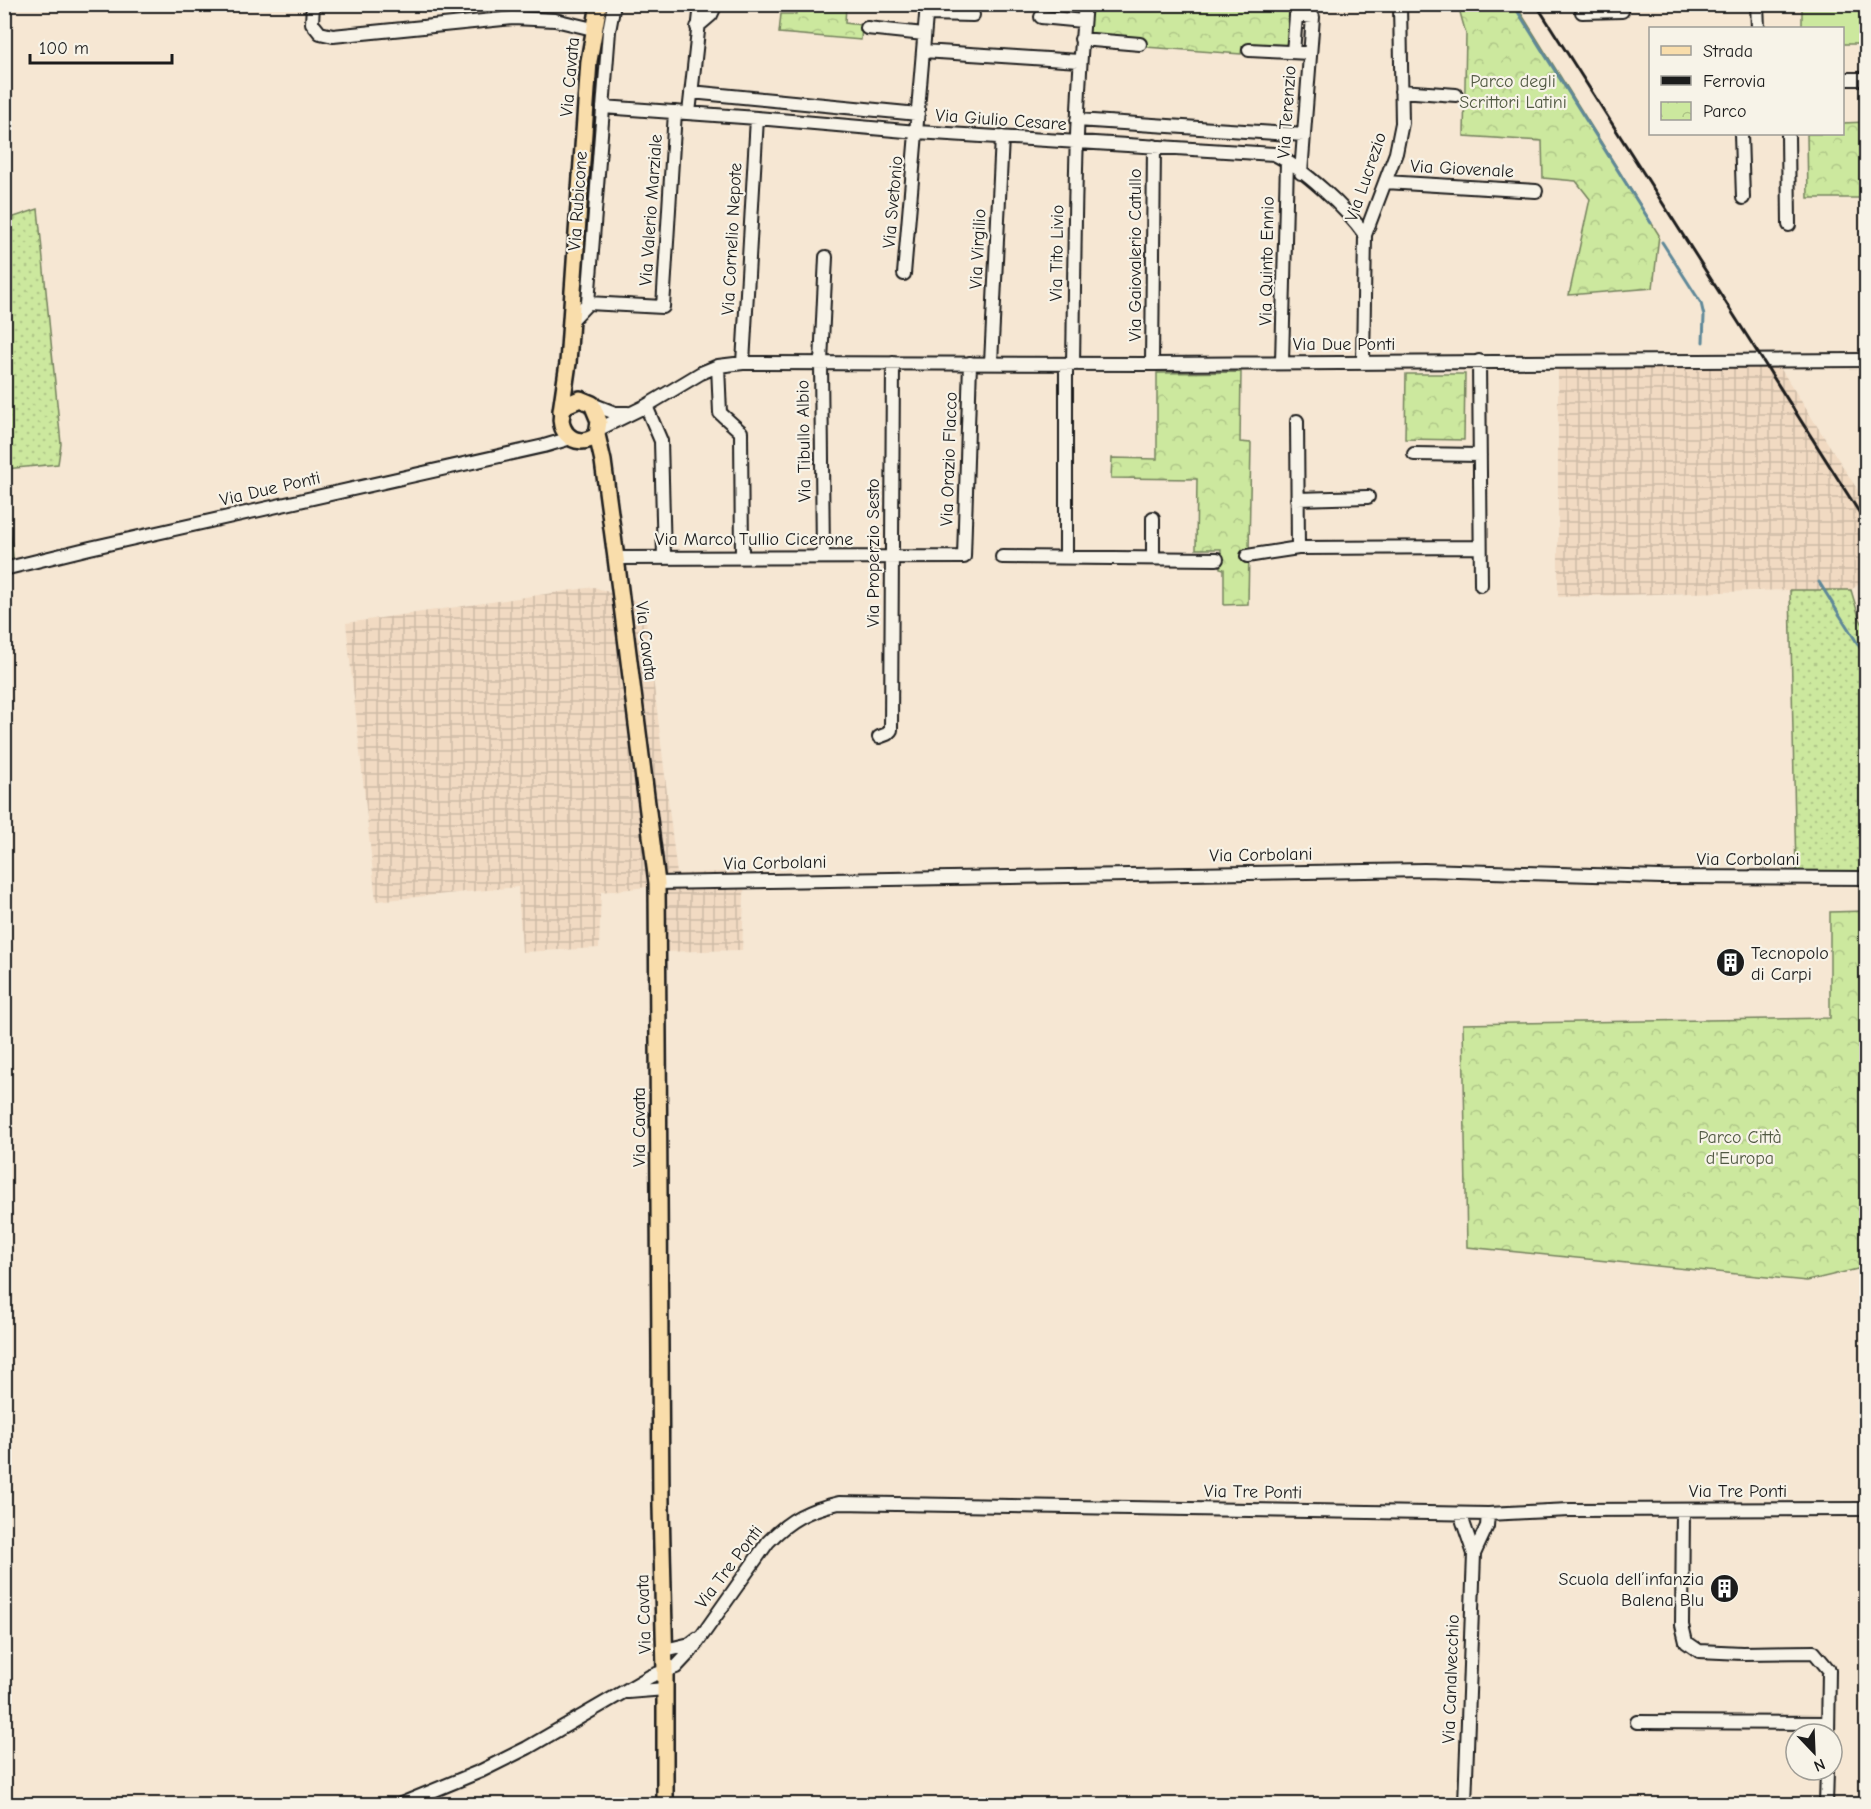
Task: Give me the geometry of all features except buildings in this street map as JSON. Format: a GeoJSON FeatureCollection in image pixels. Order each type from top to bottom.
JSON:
{"type":"FeatureCollection","features":[{"type":"Feature","properties":{"kind":"main road"},"geometry":{"type":"LineString","coordinates":[[593,29],[598,4]]}},
{"type":"Feature","properties":{"kind":"main road","name":"Via Cavata"},"geometry":{"type":"LineString","coordinates":[[561,411],[568,363],[593,29]]}},
{"type":"Feature","properties":{"kind":"main road","name":"Via Cavata"},"geometry":{"type":"LineString","coordinates":[[568,363],[572,380],[588,402]]}},
{"type":"Feature","properties":{"kind":"main road"},"geometry":{"type":"LineString","coordinates":[[572,436],[590,440],[598,432],[597,413],[588,402],[573,401],[561,411],[560,416],[572,436],[593,447],[600,454]]}},
{"type":"Feature","properties":{"kind":"main road","name":"Via Cavata"},"geometry":{"type":"LineString","coordinates":[[598,432],[657,883],[665,1804]]}},
{"type":"Feature","properties":{"kind":"street","name":"Via Cavata"},"geometry":{"type":"LineString","coordinates":[[313,4],[312,23],[320,33],[333,36],[513,18],[555,20],[593,29]]}},
{"type":"Feature","properties":{"kind":"street","name":"Via Rubicone"},"geometry":{"type":"LineString","coordinates":[[588,303],[609,31],[614,4]]}},
{"type":"Feature","properties":{"kind":"street"},"geometry":{"type":"LineString","coordinates":[[689,113],[701,4]]}},
{"type":"Feature","properties":{"kind":"street"},"geometry":{"type":"LineString","coordinates":[[697,27],[711,15],[716,4]]}},
{"type":"Feature","properties":{"kind":"street","name":"Via Tito Livio"},"geometry":{"type":"LineString","coordinates":[[1066,556],[1079,61],[1085,4]]}},
{"type":"Feature","properties":{"kind":"street","name":"Via Lucrezio"},"geometry":{"type":"LineString","coordinates":[[1363,362],[1365,235],[1396,153],[1402,123],[1400,4]]}},
{"type":"Feature","properties":{"kind":"street"},"geometry":{"type":"LineString","coordinates":[[1582,12],[1622,11],[1622,4]]}},
{"type":"Feature","properties":{"kind":"street"},"geometry":{"type":"LineString","coordinates":[[1757,4],[1758,27]]}},
{"type":"Feature","properties":{"kind":"street"},"geometry":{"type":"LineString","coordinates":[[927,9],[973,15]]}},
{"type":"Feature","properties":{"kind":"street","name":"Via Svetonio"},"geometry":{"type":"LineString","coordinates":[[904,274],[927,9]]}},
{"type":"Feature","properties":{"kind":"street","name":"Via Terenzio"},"geometry":{"type":"LineString","coordinates":[[1293,52],[1297,10],[1313,17],[1301,173]]}},
{"type":"Feature","properties":{"kind":"street"},"geometry":{"type":"LineString","coordinates":[[1041,17],[1083,21]]}},
{"type":"Feature","properties":{"kind":"street"},"geometry":{"type":"LineString","coordinates":[[867,28],[924,34]]}},
{"type":"Feature","properties":{"kind":"street"},"geometry":{"type":"LineString","coordinates":[[1081,39],[1140,44]]}},
{"type":"Feature","properties":{"kind":"street","name":"Via Terenzio"},"geometry":{"type":"LineString","coordinates":[[1249,50],[1310,53]]}},
{"type":"Feature","properties":{"kind":"street"},"geometry":{"type":"LineString","coordinates":[[923,51],[1079,61]]}},
{"type":"Feature","properties":{"kind":"street"},"geometry":{"type":"LineString","coordinates":[[1844,79],[1866,79]]}},
{"type":"Feature","properties":{"kind":"street"},"geometry":{"type":"LineString","coordinates":[[1401,91],[1456,95]]}},
{"type":"Feature","properties":{"kind":"street","name":"Via Giulio Cesare"},"geometry":{"type":"LineString","coordinates":[[691,92],[918,114]]}},
{"type":"Feature","properties":{"kind":"street","name":"Via Giulio Cesare"},"geometry":{"type":"LineString","coordinates":[[603,107],[917,132],[1274,154],[1287,161],[1350,214],[1365,235]]}},
{"type":"Feature","properties":{"kind":"street","name":"Via Valerio Marziale"},"geometry":{"type":"LineString","coordinates":[[588,303],[663,307],[675,112]]}},
{"type":"Feature","properties":{"kind":"street","name":"Via Cornelio Nepote"},"geometry":{"type":"LineString","coordinates":[[743,363],[757,118]]}},
{"type":"Feature","properties":{"kind":"street","name":"Via Giulio Cesare"},"geometry":{"type":"LineString","coordinates":[[1077,120],[1304,135]]}},
{"type":"Feature","properties":{"kind":"street"},"geometry":{"type":"LineString","coordinates":[[1741,135],[1743,198]]}},
{"type":"Feature","properties":{"kind":"street"},"geometry":{"type":"LineString","coordinates":[[1788,135],[1789,225]]}},
{"type":"Feature","properties":{"kind":"street","name":"Via Virgilio"},"geometry":{"type":"LineString","coordinates":[[991,363],[1002,137]]}},
{"type":"Feature","properties":{"kind":"street","name":"Via Gaiovalerio Catullo"},"geometry":{"type":"LineString","coordinates":[[1152,363],[1154,146]]}},
{"type":"Feature","properties":{"kind":"street","name":"Via Quinto Ennio"},"geometry":{"type":"LineString","coordinates":[[1282,362],[1287,161]]}},
{"type":"Feature","properties":{"kind":"street","name":"Via Giovenale"},"geometry":{"type":"LineString","coordinates":[[1386,182],[1536,191]]}},
{"type":"Feature","properties":{"kind":"street"},"geometry":{"type":"LineString","coordinates":[[821,362],[826,257]]}},
{"type":"Feature","properties":{"kind":"street"},"geometry":{"type":"LineString","coordinates":[[570,322],[588,303]]}},
{"type":"Feature","properties":{"kind":"street","name":"Via Due Ponti"},"geometry":{"type":"LineString","coordinates":[[598,432],[701,373],[717,366],[743,363],[1070,364],[1866,360]]}},
{"type":"Feature","properties":{"kind":"street"},"geometry":{"type":"LineString","coordinates":[[1479,361],[1481,585]]}},
{"type":"Feature","properties":{"kind":"street","name":"Via Tibullo Albio"},"geometry":{"type":"LineString","coordinates":[[821,362],[823,556]]}},
{"type":"Feature","properties":{"kind":"street","name":"Via Properzio Sesto"},"geometry":{"type":"LineString","coordinates":[[879,737],[891,730],[893,363]]}},
{"type":"Feature","properties":{"kind":"street","name":"Via Orazio Flacco"},"geometry":{"type":"LineString","coordinates":[[964,557],[970,363]]}},
{"type":"Feature","properties":{"kind":"street"},"geometry":{"type":"LineString","coordinates":[[717,366],[720,413],[741,432],[742,557]]}},
{"type":"Feature","properties":{"kind":"street"},"geometry":{"type":"LineString","coordinates":[[588,402],[622,414],[641,409],[661,441],[664,557]]}},
{"type":"Feature","properties":{"kind":"street"},"geometry":{"type":"LineString","coordinates":[[1297,421],[1298,548]]}},
{"type":"Feature","properties":{"kind":"street","name":"Via Due Ponti"},"geometry":{"type":"LineString","coordinates":[[4,569],[544,446],[555,439],[572,436]]}},
{"type":"Feature","properties":{"kind":"street"},"geometry":{"type":"LineString","coordinates":[[1414,454],[1480,455]]}},
{"type":"Feature","properties":{"kind":"street"},"geometry":{"type":"LineString","coordinates":[[1298,500],[1368,497]]}},
{"type":"Feature","properties":{"kind":"street"},"geometry":{"type":"LineString","coordinates":[[1153,518],[1153,558]]}},
{"type":"Feature","properties":{"kind":"street"},"geometry":{"type":"LineString","coordinates":[[1247,556],[1298,548],[1480,547]]}},
{"type":"Feature","properties":{"kind":"street","name":"Via Marco Tullio Cicerone"},"geometry":{"type":"LineString","coordinates":[[616,558],[964,557]]}},
{"type":"Feature","properties":{"kind":"street"},"geometry":{"type":"LineString","coordinates":[[1002,557],[1216,559]]}},
{"type":"Feature","properties":{"kind":"street","name":"Via Corbolani"},"geometry":{"type":"LineString","coordinates":[[657,883],[1424,870],[1650,877],[1866,878]]}},
{"type":"Feature","properties":{"kind":"street","name":"Via Tre Ponti"},"geometry":{"type":"LineString","coordinates":[[401,1804],[481,1771],[527,1748],[651,1676],[676,1667],[768,1542],[783,1526],[799,1515],[839,1503],[1464,1514],[1570,1510],[1866,1509]]}},
{"type":"Feature","properties":{"kind":"street"},"geometry":{"type":"LineString","coordinates":[[1683,1510],[1682,1625],[1686,1642],[1698,1651],[1814,1652],[1829,1670],[1828,1722]]}},
{"type":"Feature","properties":{"kind":"street","name":"Via Canalvecchio"},"geometry":{"type":"LineString","coordinates":[[1464,1514],[1463,1522],[1474,1554],[1465,1804]]}},
{"type":"Feature","properties":{"kind":"street","name":"Via Canalvecchio"},"geometry":{"type":"LineString","coordinates":[[1474,1554],[1487,1526],[1488,1514]]}},
{"type":"Feature","properties":{"kind":"street","name":"Via Tre Ponti"},"geometry":{"type":"LineString","coordinates":[[665,1650],[690,1644],[699,1637]]}},
{"type":"Feature","properties":{"kind":"street","name":"Via Tre Ponti"},"geometry":{"type":"LineString","coordinates":[[616,1696],[635,1691],[665,1689]]}},
{"type":"Feature","properties":{"kind":"street"},"geometry":{"type":"LineString","coordinates":[[1637,1722],[1784,1727]]}},
{"type":"Feature","properties":{"kind":"street"},"geometry":{"type":"LineString","coordinates":[[1826,1804],[1827,1782]]}},
{"type":"Feature","properties":{"kind":"shaded area"},"geometry":{"type":"Polygon","coordinates":[[[1711,362],[1777,363],[1866,503],[1866,579],[1851,590],[1558,597],[1558,368],[1711,362]]]}},
{"type":"Feature","properties":{"kind":"shaded area"},"geometry":{"type":"Polygon","coordinates":[[[594,587],[644,604],[677,874],[745,871],[742,950],[659,952],[657,886],[601,892],[599,948],[522,952],[518,887],[376,901],[346,623],[594,587]]]}},
{"type":"Feature","properties":{"kind":"green space"},"geometry":{"type":"Polygon","coordinates":[[[797,5],[846,5],[845,23],[862,25],[861,40],[779,33],[781,14],[796,14],[797,5]]]}},
{"type":"Feature","properties":{"kind":"green space"},"geometry":{"type":"Polygon","coordinates":[[[1089,5],[1291,5],[1287,48],[1242,46],[1241,54],[1145,47],[1085,36],[1089,5]]]}},
{"type":"Feature","properties":{"kind":"green space","name":"Parco degli Scrittori Latini"},"geometry":{"type":"Polygon","coordinates":[[[1458,5],[1516,5],[1659,235],[1653,288],[1569,295],[1590,199],[1576,181],[1543,178],[1542,141],[1464,136],[1466,34],[1458,5]]]}},
{"type":"Feature","properties":{"kind":"green space"},"geometry":{"type":"Polygon","coordinates":[[[1802,5],[1866,5],[1866,44],[1844,44],[1844,27],[1802,27],[1802,5]]]}},
{"type":"Feature","properties":{"kind":"green space"},"geometry":{"type":"Polygon","coordinates":[[[1866,122],[1866,185],[1860,186],[1860,198],[1808,198],[1807,135],[1844,135],[1844,123],[1866,122]]]}},
{"type":"Feature","properties":{"kind":"green space"},"geometry":{"type":"Polygon","coordinates":[[[38,209],[61,444],[58,464],[5,469],[5,220],[38,209]]]}},
{"type":"Feature","properties":{"kind":"green space"},"geometry":{"type":"Polygon","coordinates":[[[1241,372],[1240,442],[1251,443],[1248,604],[1224,605],[1224,569],[1220,568],[1221,549],[1196,549],[1197,479],[1111,478],[1112,458],[1157,459],[1157,373],[1241,372]]]}},
{"type":"Feature","properties":{"kind":"green space"},"geometry":{"type":"Polygon","coordinates":[[[1406,374],[1465,374],[1464,440],[1405,439],[1406,374]]]}},
{"type":"Feature","properties":{"kind":"green space"},"geometry":{"type":"Polygon","coordinates":[[[4,475],[14,566],[4,568],[4,475]]]}},
{"type":"Feature","properties":{"kind":"green space"},"geometry":{"type":"Polygon","coordinates":[[[1790,590],[1851,590],[1859,617],[1866,630],[1866,874],[1796,873],[1790,590]]]}},
{"type":"Feature","properties":{"kind":"green space","name":"Parco Città d'Europa"},"geometry":{"type":"Polygon","coordinates":[[[1866,911],[1866,1267],[1807,1281],[1467,1247],[1463,1024],[1830,1018],[1830,912],[1866,911]]]}},
{"type":"Feature","properties":{"kind":"waterway"},"geometry":{"type":"LineString","coordinates":[[1513,4],[1651,223]]}},
{"type":"Feature","properties":{"kind":"waterway"},"geometry":{"type":"LineString","coordinates":[[1662,242],[1701,303],[1704,316],[1703,342]]}},
{"type":"Feature","properties":{"kind":"waterway"},"geometry":{"type":"LineString","coordinates":[[1819,582],[1866,657]]}},
{"type":"Feature","properties":{"kind":"railway"},"geometry":{"type":"LineString","coordinates":[[1536,4],[1866,523]]}},
{"type":"Feature","properties":{"kind":"place","name":"Tecnopolo di Carpi"},"geometry":{"type":"Point","coordinates":[1730,963]}},
{"type":"Feature","properties":{"kind":"place","name":"Scuola dell’infanzia Balena Blu"},"geometry":{"type":"Point","coordinates":[1725,1589]}}]}
